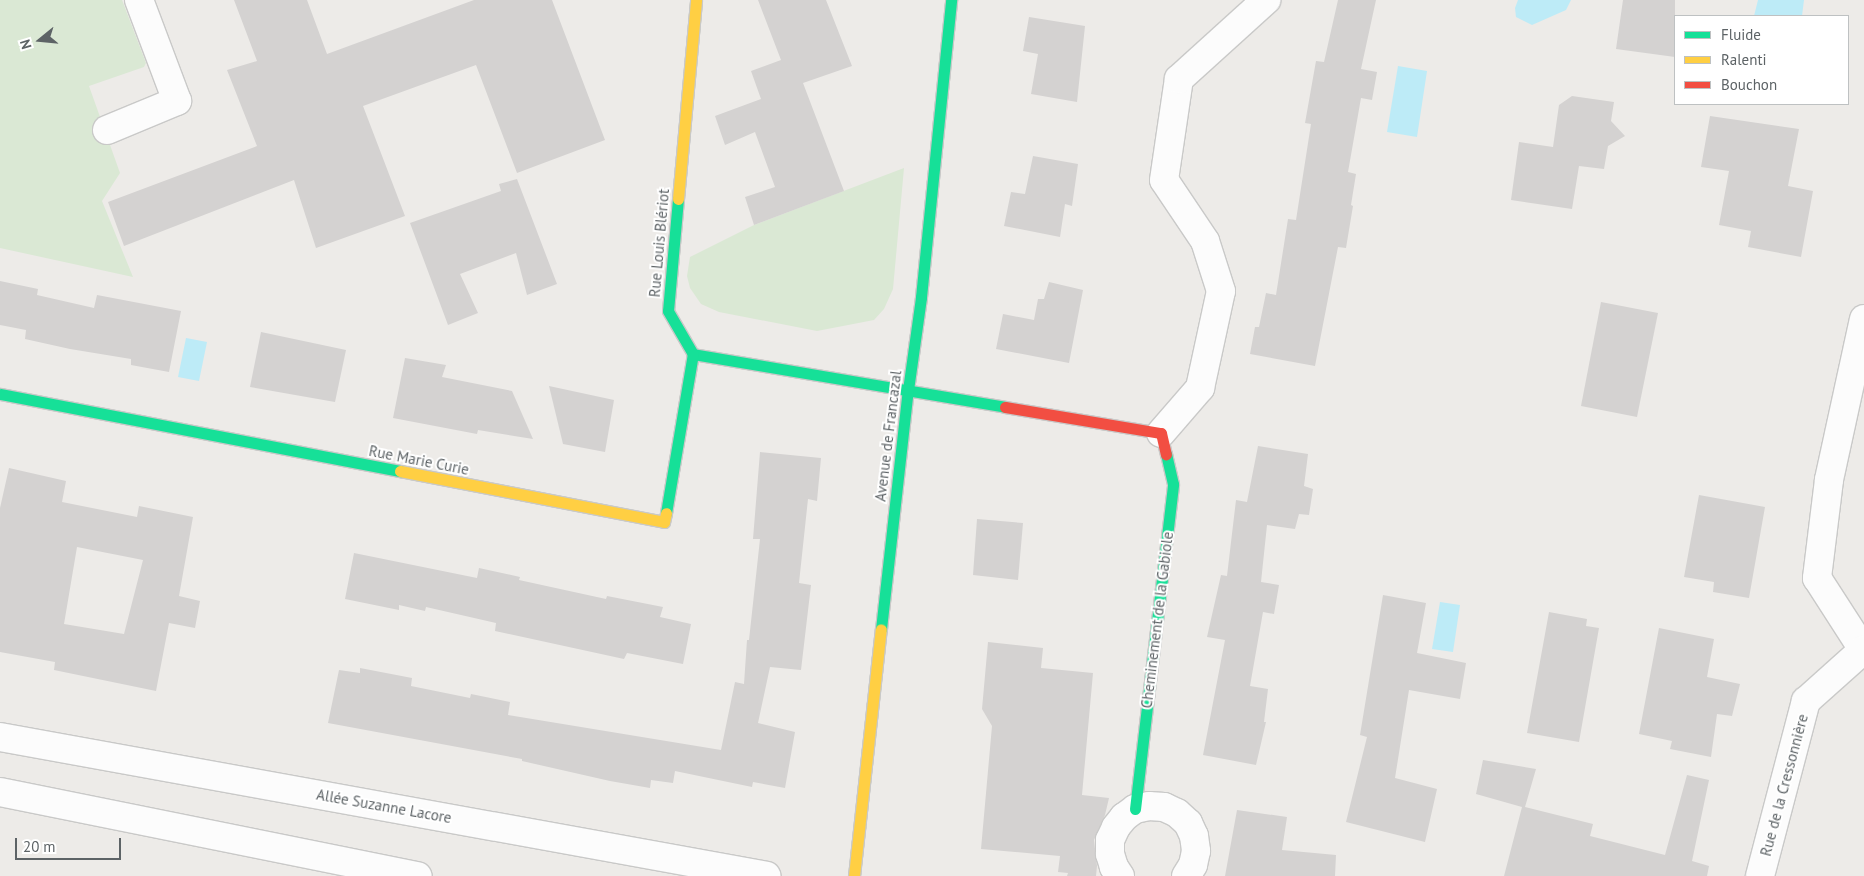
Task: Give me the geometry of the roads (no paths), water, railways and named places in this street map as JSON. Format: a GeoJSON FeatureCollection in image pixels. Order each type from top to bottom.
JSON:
{"type":"FeatureCollection","features":[{"type":"Feature","properties":{"kind":"street"},"geometry":{"type":"LineString","coordinates":[[107,130],[177,101],[139,0]]}},
{"type":"Feature","properties":{"kind":"street","name":"Rue Louis Blériot"},"geometry":{"type":"LineString","coordinates":[[693,354],[668,311],[696,0]]}},
{"type":"Feature","properties":{"kind":"street","name":"Avenue de Francazal"},"geometry":{"type":"LineString","coordinates":[[854,876],[908,390],[921,297],[951,0]]}},
{"type":"Feature","properties":{"kind":"street"},"geometry":{"type":"LineString","coordinates":[[693,354],[1161,432],[1200,388],[1221,291],[1205,241],[1164,180],[1179,79],[1255,5]]}},
{"type":"Feature","properties":{"kind":"street","name":"Rue de la Cressonnière"},"geometry":{"type":"LineString","coordinates":[[1760,876],[1806,700],[1864,650],[1817,578],[1829,480],[1864,319]]}},
{"type":"Feature","properties":{"kind":"street","name":"Rue Marie Curie"},"geometry":{"type":"LineString","coordinates":[[0,394],[664,522],[693,354]]}},
{"type":"Feature","properties":{"kind":"street","name":"Cheminement de la Gabiole"},"geometry":{"type":"LineString","coordinates":[[1136,809],[1173,484],[1161,432]]}},
{"type":"Feature","properties":{"kind":"street","name":"Allée Suzanne Lacore"},"geometry":{"type":"LineString","coordinates":[[0,737],[768,876]]}},
{"type":"Feature","properties":{"kind":"street"},"geometry":{"type":"LineString","coordinates":[[0,792],[407,875]]}},
{"type":"Feature","properties":{"kind":"street"},"geometry":{"type":"LineString","coordinates":[[1120,876],[1114,868],[1110,854],[1110,840],[1116,827],[1124,817],[1136,809],[1149,806],[1164,807],[1177,813],[1188,824],[1194,836],[1196,851],[1193,865],[1186,876]]}},
{"type":"Feature","properties":{"kind":"water"},"geometry":{"type":"Polygon","coordinates":[[[1518,0],[1571,0],[1566,10],[1532,25],[1516,17],[1515,8],[1518,0]]]}},
{"type":"Feature","properties":{"kind":"water"},"geometry":{"type":"Polygon","coordinates":[[[1758,0],[1804,0],[1802,15],[1754,15],[1758,0]]]}},
{"type":"Feature","properties":{"kind":"water"},"geometry":{"type":"Polygon","coordinates":[[[1398,66],[1427,71],[1417,137],[1387,132],[1398,66]]]}},
{"type":"Feature","properties":{"kind":"water"},"geometry":{"type":"Polygon","coordinates":[[[186,338],[207,342],[199,381],[178,377],[186,338]]]}},
{"type":"Feature","properties":{"kind":"water"},"geometry":{"type":"Polygon","coordinates":[[[1440,602],[1460,605],[1453,652],[1432,649],[1440,602]]]}}]}
